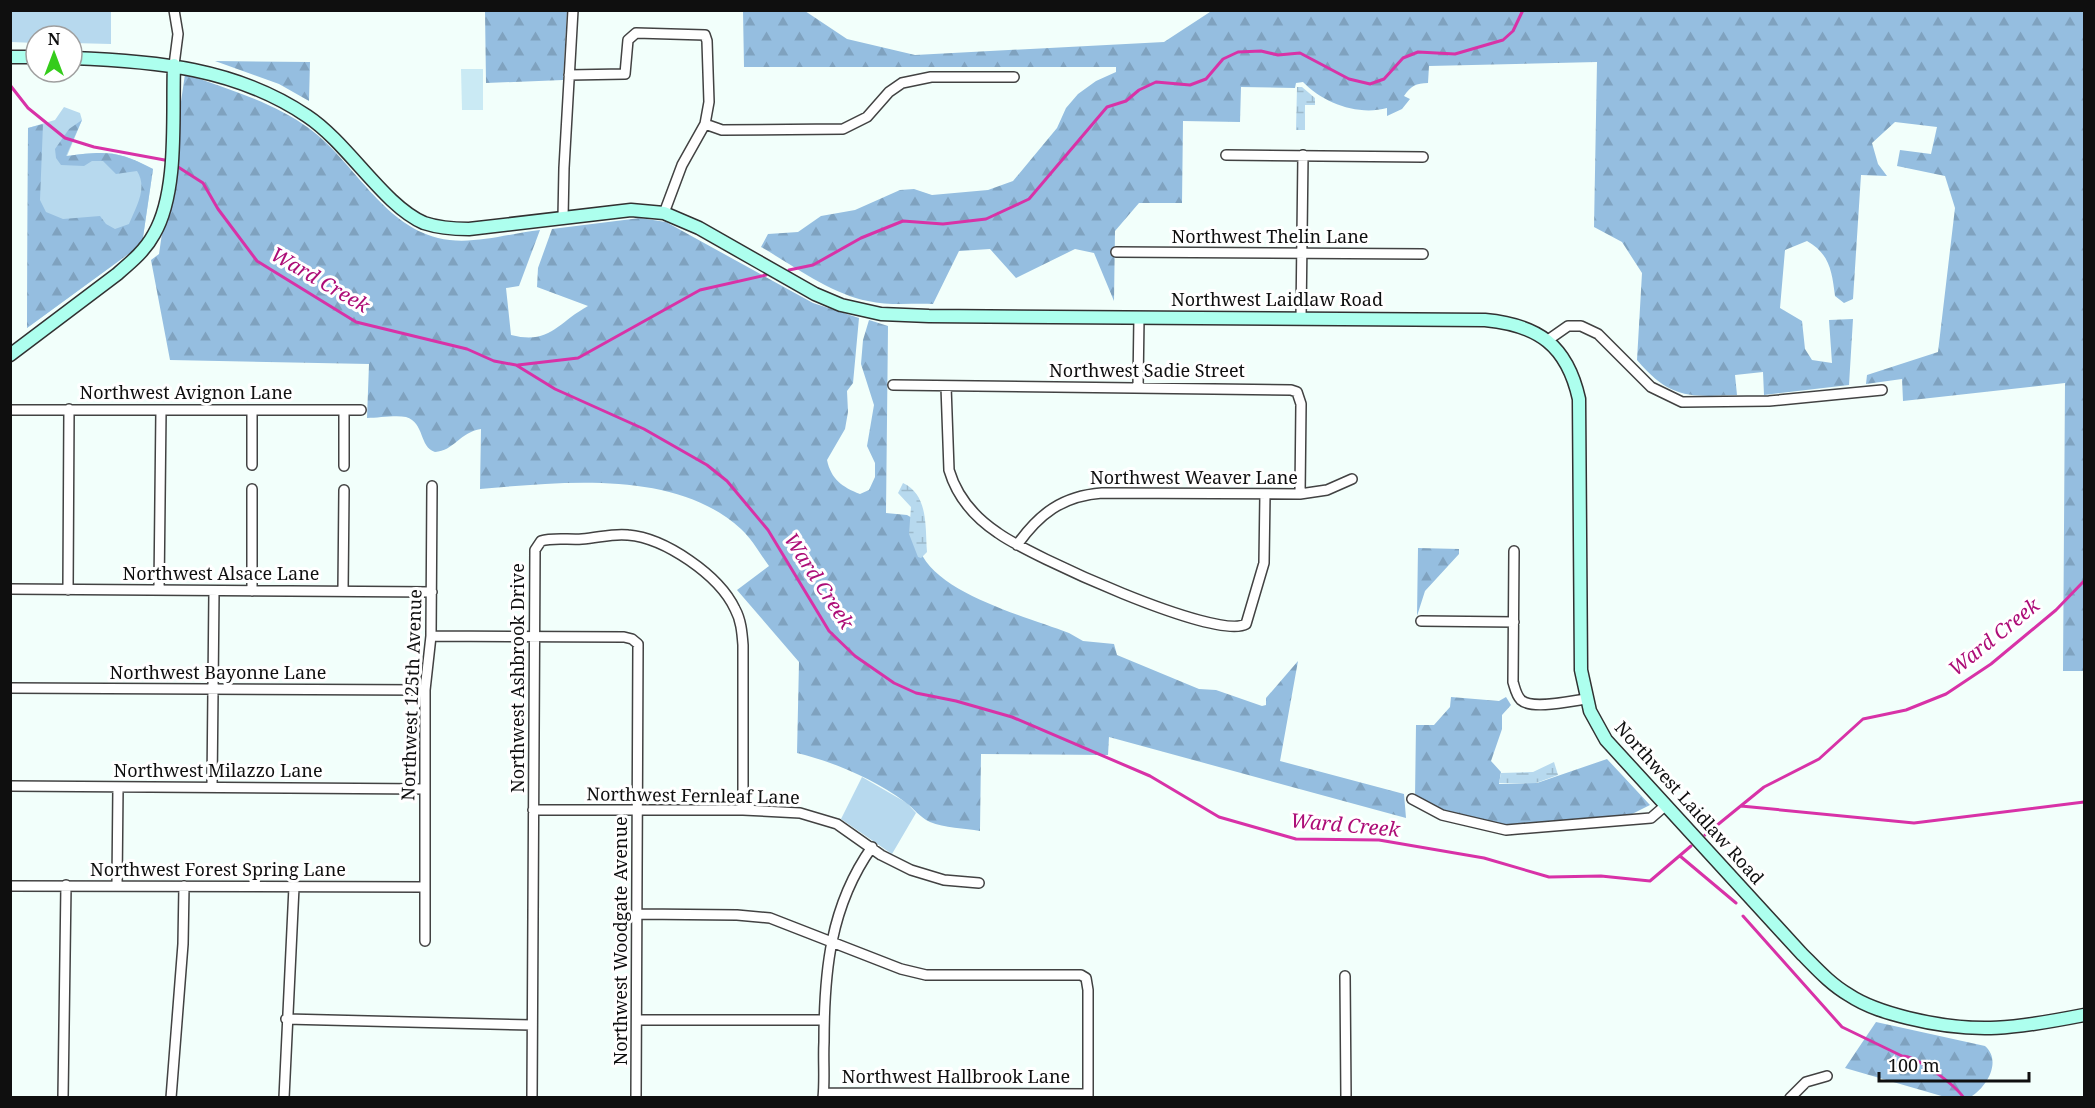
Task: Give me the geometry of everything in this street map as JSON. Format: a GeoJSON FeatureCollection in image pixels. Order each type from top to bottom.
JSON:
{"type":"FeatureCollection","features":[{"type":"Feature","properties":{"kind":"street"},"geometry":{"type":"LineString","coordinates":[[10,356],[133,261],[153,236],[167,195],[171,153],[174,65],[178,34],[174,10]]}},
{"type":"Feature","properties":{"kind":"street"},"geometry":{"type":"LineString","coordinates":[[563,218],[573,10]]}},
{"type":"Feature","properties":{"kind":"street"},"geometry":{"type":"LineString","coordinates":[[569,75],[625,74],[628,40],[636,33],[705,35],[708,102],[705,124],[681,165],[664,213]]}},
{"type":"Feature","properties":{"kind":"street","name":"Northwest Laidlaw Road"},"geometry":{"type":"LineString","coordinates":[[84,58],[127,59],[174,65],[244,84],[280,99],[307,115],[342,143],[404,211],[425,223],[444,228],[469,229],[631,210],[664,213],[710,234],[815,294],[857,310],[881,314],[929,316],[1485,320],[1511,323],[1548,340],[1567,362],[1579,399],[1580,651],[1586,699],[1600,732],[1824,977],[1861,1002],[1899,1016],[1972,1029],[2010,1028],[2085,1015]]}},
{"type":"Feature","properties":{"kind":"street"},"geometry":{"type":"LineString","coordinates":[[705,124],[722,130],[843,129],[867,117],[889,92],[902,83],[931,77],[1014,77]]}},
{"type":"Feature","properties":{"kind":"street"},"geometry":{"type":"LineString","coordinates":[[1226,154],[1424,157]]}},
{"type":"Feature","properties":{"kind":"street"},"geometry":{"type":"LineString","coordinates":[[1301,318],[1302,155]]}},
{"type":"Feature","properties":{"kind":"street","name":"Northwest Thelin Lane"},"geometry":{"type":"LineString","coordinates":[[1116,252],[1423,254]]}},
{"type":"Feature","properties":{"kind":"street"},"geometry":{"type":"LineString","coordinates":[[1138,387],[1139,317]]}},
{"type":"Feature","properties":{"kind":"street"},"geometry":{"type":"LineString","coordinates":[[1548,340],[1568,326],[1590,329],[1598,334],[1651,387],[1672,399],[1692,404],[1769,401],[1882,390]]}},
{"type":"Feature","properties":{"kind":"street","name":"Northwest Sadie Street"},"geometry":{"type":"LineString","coordinates":[[892,385],[1284,388],[1297,393],[1301,404],[1300,494]]}},
{"type":"Feature","properties":{"kind":"street"},"geometry":{"type":"LineString","coordinates":[[946,386],[947,456],[953,483],[967,507],[997,533],[1035,556],[1161,608],[1227,627],[1242,626],[1250,616],[1264,563],[1265,494]]}},
{"type":"Feature","properties":{"kind":"street"},"geometry":{"type":"LineString","coordinates":[[68,590],[69,409]]}},
{"type":"Feature","properties":{"kind":"street","name":"Northwest Avignon Lane"},"geometry":{"type":"LineString","coordinates":[[10,410],[361,410]]}},
{"type":"Feature","properties":{"kind":"street"},"geometry":{"type":"LineString","coordinates":[[159,590],[161,410]]}},
{"type":"Feature","properties":{"kind":"street"},"geometry":{"type":"LineString","coordinates":[[252,410],[252,465]]}},
{"type":"Feature","properties":{"kind":"street"},"geometry":{"type":"LineString","coordinates":[[344,410],[344,466]]}},
{"type":"Feature","properties":{"kind":"street","name":"Northwest Weaver Lane"},"geometry":{"type":"LineString","coordinates":[[1017,545],[1032,524],[1049,509],[1078,496],[1102,493],[1300,494],[1327,490],[1352,479]]}},
{"type":"Feature","properties":{"kind":"street","name":"Northwest 125th Avenue"},"geometry":{"type":"LineString","coordinates":[[425,941],[425,690],[431,636],[432,486]]}},
{"type":"Feature","properties":{"kind":"street"},"geometry":{"type":"LineString","coordinates":[[252,489],[252,591]]}},
{"type":"Feature","properties":{"kind":"street"},"geometry":{"type":"LineString","coordinates":[[343,591],[344,490]]}},
{"type":"Feature","properties":{"kind":"street","name":"Northwest Ashbrook Drive"},"geometry":{"type":"LineString","coordinates":[[532,1098],[535,550],[544,539],[582,539],[628,534],[644,537],[672,548],[700,570],[729,598],[741,624],[743,645],[743,810]]}},
{"type":"Feature","properties":{"kind":"street"},"geometry":{"type":"LineString","coordinates":[[1514,551],[1513,682],[1521,700],[1535,705],[1586,699]]}},
{"type":"Feature","properties":{"kind":"street","name":"Northwest Alsace Lane"},"geometry":{"type":"LineString","coordinates":[[10,589],[432,592]]}},
{"type":"Feature","properties":{"kind":"street"},"geometry":{"type":"LineString","coordinates":[[212,787],[214,591]]}},
{"type":"Feature","properties":{"kind":"street"},"geometry":{"type":"LineString","coordinates":[[1421,621],[1514,622]]}},
{"type":"Feature","properties":{"kind":"street"},"geometry":{"type":"LineString","coordinates":[[431,636],[534,637]]}},
{"type":"Feature","properties":{"kind":"street","name":"Northwest Woodgate Avenue"},"geometry":{"type":"LineString","coordinates":[[534,637],[624,637],[635,641],[639,650],[636,1098]]}},
{"type":"Feature","properties":{"kind":"street","name":"Northwest Bayonne Lane"},"geometry":{"type":"LineString","coordinates":[[10,688],[425,690]]}},
{"type":"Feature","properties":{"kind":"street","name":"Northwest Milazzo Lane"},"geometry":{"type":"LineString","coordinates":[[10,786],[425,789]]}},
{"type":"Feature","properties":{"kind":"street"},"geometry":{"type":"LineString","coordinates":[[117,885],[118,787]]}},
{"type":"Feature","properties":{"kind":"street"},"geometry":{"type":"LineString","coordinates":[[1412,799],[1425,808],[1471,824],[1521,830],[1651,818],[1665,805]]}},
{"type":"Feature","properties":{"kind":"street","name":"Northwest Fernleaf Lane"},"geometry":{"type":"LineString","coordinates":[[534,810],[743,810],[814,816],[837,824],[890,860],[922,874],[944,880],[978,883]]}},
{"type":"Feature","properties":{"kind":"street"},"geometry":{"type":"LineString","coordinates":[[824,1095],[824,1020],[831,942],[846,890],[872,847]]}},
{"type":"Feature","properties":{"kind":"street"},"geometry":{"type":"LineString","coordinates":[[63,1098],[66,885]]}},
{"type":"Feature","properties":{"kind":"street","name":"Northwest Forest Spring Lane"},"geometry":{"type":"LineString","coordinates":[[10,886],[425,887]]}},
{"type":"Feature","properties":{"kind":"street"},"geometry":{"type":"LineString","coordinates":[[171,1098],[183,944],[184,886]]}},
{"type":"Feature","properties":{"kind":"street"},"geometry":{"type":"LineString","coordinates":[[284,1098],[294,887]]}},
{"type":"Feature","properties":{"kind":"street"},"geometry":{"type":"LineString","coordinates":[[638,915],[761,916],[918,974],[1081,975],[1086,978],[1088,1096]]}},
{"type":"Feature","properties":{"kind":"street"},"geometry":{"type":"LineString","coordinates":[[1345,976],[1346,1098]]}},
{"type":"Feature","properties":{"kind":"street"},"geometry":{"type":"LineString","coordinates":[[286,1019],[531,1025]]}},
{"type":"Feature","properties":{"kind":"street"},"geometry":{"type":"LineString","coordinates":[[638,1020],[824,1020]]}},
{"type":"Feature","properties":{"kind":"street"},"geometry":{"type":"LineString","coordinates":[[1790,1098],[1806,1082],[1827,1076]]}},
{"type":"Feature","properties":{"kind":"street","name":"Northwest Hallbrook Lane"},"geometry":{"type":"LineString","coordinates":[[824,1095],[1088,1096]]}},
{"type":"Feature","properties":{"kind":"green space"},"geometry":{"type":"Polygon","coordinates":[[[11,10],[111,11],[111,44],[84,43],[84,24],[24,24],[24,43],[11,42],[11,10]]]}},
{"type":"Feature","properties":{"kind":"green space"},"geometry":{"type":"Polygon","coordinates":[[[1213,10],[2084,11],[2084,671],[2063,671],[2065,383],[1903,401],[1902,379],[1866,384],[1867,375],[1938,352],[1955,208],[1945,176],[1897,166],[1900,150],[1931,154],[1937,127],[1895,122],[1872,143],[1878,164],[1887,176],[1861,175],[1853,299],[1844,303],[1835,296],[1828,264],[1815,246],[1807,241],[1785,250],[1780,308],[1802,321],[1805,349],[1812,360],[1832,363],[1829,320],[1853,319],[1849,385],[1764,395],[1763,372],[1735,375],[1737,395],[1693,395],[1670,389],[1649,373],[1637,360],[1642,273],[1622,242],[1594,227],[1597,62],[1429,66],[1428,83],[1412,87],[1404,96],[1410,99],[1402,109],[1387,116],[1387,108],[1353,109],[1331,102],[1303,82],[1296,83],[1295,88],[1241,87],[1240,122],[1183,121],[1182,203],[1139,203],[1115,231],[1114,301],[1094,253],[1075,249],[1016,278],[990,249],[959,251],[933,304],[900,304],[868,301],[840,292],[761,247],[768,234],[798,232],[821,216],[855,210],[900,190],[914,189],[932,195],[988,190],[1013,181],[1057,128],[1066,108],[1078,94],[1096,81],[1116,72],[1116,67],[744,67],[743,11],[805,11],[847,39],[915,55],[1164,42],[1213,10]]]}},
{"type":"Feature","properties":{"kind":"green space"},"geometry":{"type":"Polygon","coordinates":[[[485,11],[567,11],[563,80],[486,83],[485,11]]]}},
{"type":"Feature","properties":{"kind":"green space"},"geometry":{"type":"Polygon","coordinates":[[[215,61],[310,62],[309,101],[279,84],[215,61]]]}},
{"type":"Feature","properties":{"kind":"green space"},"geometry":{"type":"Polygon","coordinates":[[[185,74],[266,104],[310,129],[341,158],[384,206],[418,231],[438,238],[463,241],[540,230],[519,286],[506,288],[511,335],[535,337],[544,335],[588,306],[537,287],[538,268],[552,229],[640,218],[666,222],[813,303],[859,318],[853,383],[847,391],[848,412],[845,429],[827,460],[838,482],[860,494],[869,490],[875,477],[875,463],[867,446],[874,405],[861,364],[863,340],[869,320],[888,326],[886,513],[907,515],[914,519],[920,551],[930,566],[945,580],[986,602],[1069,633],[1083,641],[1114,644],[1117,655],[1199,689],[1216,690],[1262,706],[1266,705],[1266,698],[1298,661],[1280,761],[1404,794],[1406,818],[1109,737],[1108,755],[981,754],[980,831],[930,822],[908,804],[867,779],[839,766],[797,753],[799,662],[737,590],[769,566],[745,533],[714,510],[684,496],[651,488],[617,484],[546,484],[480,489],[481,429],[468,434],[442,451],[435,452],[426,445],[416,424],[406,417],[367,418],[369,364],[170,360],[151,260],[159,254],[185,74]]]}},
{"type":"Feature","properties":{"kind":"green space"},"geometry":{"type":"Polygon","coordinates":[[[1297,87],[1302,87],[1315,98],[1315,105],[1305,105],[1305,130],[1296,130],[1297,87]]]}},
{"type":"Feature","properties":{"kind":"green space"},"geometry":{"type":"Polygon","coordinates":[[[64,107],[80,113],[82,120],[67,156],[92,153],[120,155],[153,169],[142,244],[27,328],[28,128],[55,120],[64,107]]]}},
{"type":"Feature","properties":{"kind":"green space"},"geometry":{"type":"Polygon","coordinates":[[[82,120],[66,156],[91,153],[120,155],[153,169],[142,244],[27,328],[28,128],[43,124],[40,200],[46,212],[63,219],[100,216],[106,224],[115,229],[129,224],[140,198],[141,184],[137,171],[116,174],[103,161],[92,161],[84,166],[61,165],[56,158],[55,149],[69,129],[82,120]]]}},
{"type":"Feature","properties":{"kind":"green space"},"geometry":{"type":"Polygon","coordinates":[[[903,483],[917,495],[924,513],[927,552],[921,558],[918,557],[909,534],[911,507],[898,493],[903,483]]]}},
{"type":"Feature","properties":{"kind":"green space"},"geometry":{"type":"Polygon","coordinates":[[[1418,548],[1459,549],[1459,554],[1425,591],[1417,616],[1418,548]]]}},
{"type":"Feature","properties":{"kind":"green space"},"geometry":{"type":"Polygon","coordinates":[[[1451,697],[1499,701],[1506,697],[1511,705],[1502,715],[1502,729],[1491,761],[1501,772],[1499,784],[1537,783],[1607,759],[1650,805],[1632,814],[1517,828],[1451,815],[1415,798],[1416,725],[1434,725],[1450,707],[1451,697]]]}},
{"type":"Feature","properties":{"kind":"green space"},"geometry":{"type":"Polygon","coordinates":[[[1554,762],[1558,775],[1536,783],[1499,783],[1501,773],[1533,772],[1554,762]]]}},
{"type":"Feature","properties":{"kind":"green space"},"geometry":{"type":"Polygon","coordinates":[[[862,777],[907,803],[916,813],[892,854],[841,819],[862,777]]]}},
{"type":"Feature","properties":{"kind":"green space"},"geometry":{"type":"Polygon","coordinates":[[[1876,1022],[1985,1046],[1992,1059],[1987,1080],[1972,1096],[1945,1097],[1845,1068],[1876,1022]]]}},
{"type":"Feature","properties":{"kind":"shaded area"},"geometry":{"type":"Polygon","coordinates":[[[461,69],[483,69],[483,110],[462,110],[461,69]]]}},
{"type":"Feature","properties":{"kind":"waterway"},"geometry":{"type":"LineString","coordinates":[[789,270],[813,265],[861,238],[903,221],[943,224],[986,219],[1029,199],[1107,107],[1126,101],[1139,90],[1156,82],[1190,85],[1206,79],[1223,59],[1238,52],[1261,51],[1278,55],[1300,53],[1349,79],[1370,84],[1384,79],[1403,58],[1418,52],[1455,54],[1503,40],[1513,31],[1523,10]]}},
{"type":"Feature","properties":{"kind":"waterway","name":"Ward Creek"},"geometry":{"type":"LineString","coordinates":[[10,85],[28,108],[65,138],[94,147],[170,161]]}},
{"type":"Feature","properties":{"kind":"waterway","name":"Ward Creek"},"geometry":{"type":"LineString","coordinates":[[175,165],[203,183],[218,209],[257,261],[356,322],[467,349],[494,361],[516,365],[555,389],[644,429],[707,465],[727,481],[768,530],[829,631],[855,656],[894,683],[916,693],[956,701],[1012,717],[1150,776],[1219,817],[1296,839],[1379,840],[1484,858],[1549,877],[1601,876],[1650,881],[1691,846]]}},
{"type":"Feature","properties":{"kind":"waterway"},"geometry":{"type":"LineString","coordinates":[[518,365],[578,358],[700,290],[766,275]]}},
{"type":"Feature","properties":{"kind":"waterway","name":"Ward Creek"},"geometry":{"type":"LineString","coordinates":[[1705,835],[1764,787],[1819,759],[1863,719],[1906,710],[1946,694],[1991,664],[2056,610],[2084,581]]}},
{"type":"Feature","properties":{"kind":"waterway"},"geometry":{"type":"LineString","coordinates":[[1741,806],[1914,823],[2084,802]]}},
{"type":"Feature","properties":{"kind":"waterway"},"geometry":{"type":"LineString","coordinates":[[1680,856],[1736,903]]}},
{"type":"Feature","properties":{"kind":"waterway"},"geometry":{"type":"LineString","coordinates":[[1743,916],[1842,1027],[1926,1066],[1964,1098]]}}]}
